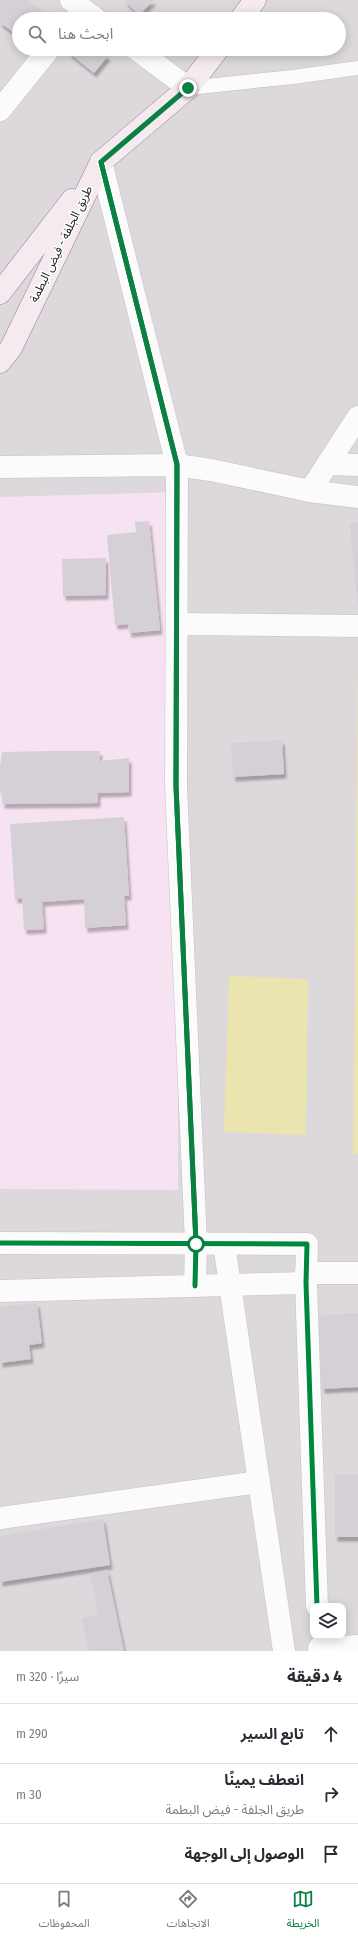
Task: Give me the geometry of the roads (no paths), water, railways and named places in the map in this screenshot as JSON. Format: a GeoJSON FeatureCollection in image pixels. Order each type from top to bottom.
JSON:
{"type":"FeatureCollection","features":[{"type":"Feature","properties":{"kind":"main road"},"geometry":{"type":"LineString","coordinates":[[246,12],[255,0]]}},
{"type":"Feature","properties":{"kind":"main road","name":"طريق الجلفة - فيض البطمة"},"geometry":{"type":"LineString","coordinates":[[0,362],[11,348],[101,162],[188,88],[213,56]]}},
{"type":"Feature","properties":{"kind":"main road"},"geometry":{"type":"LineString","coordinates":[[0,293],[101,162]]}},
{"type":"Feature","properties":{"kind":"street"},"geometry":{"type":"LineString","coordinates":[[0,110],[43,56]]}},
{"type":"Feature","properties":{"kind":"street"},"geometry":{"type":"LineString","coordinates":[[145,56],[188,88]]}},
{"type":"Feature","properties":{"kind":"street"},"geometry":{"type":"LineString","coordinates":[[101,162],[177,464],[178,624],[176,786],[196,1244],[195,1286]]}},
{"type":"Feature","properties":{"kind":"street"},"geometry":{"type":"LineString","coordinates":[[310,491],[358,417]]}},
{"type":"Feature","properties":{"kind":"street"},"geometry":{"type":"LineString","coordinates":[[0,467],[177,464],[310,491],[358,498]]}},
{"type":"Feature","properties":{"kind":"street"},"geometry":{"type":"LineString","coordinates":[[328,464],[358,465]]}},
{"type":"Feature","properties":{"kind":"street"},"geometry":{"type":"LineString","coordinates":[[178,624],[358,626]]}},
{"type":"Feature","properties":{"kind":"street"},"geometry":{"type":"LineString","coordinates":[[0,1243],[307,1244],[306,1278],[318,1603]]}},
{"type":"Feature","properties":{"kind":"street"},"geometry":{"type":"LineString","coordinates":[[224,1244],[284,1651]]}},
{"type":"Feature","properties":{"kind":"street"},"geometry":{"type":"LineString","coordinates":[[0,1292],[230,1286],[358,1273]]}},
{"type":"Feature","properties":{"kind":"street"},"geometry":{"type":"LineString","coordinates":[[0,1518],[259,1482]]}},
{"type":"Feature","properties":{"kind":"street"},"geometry":{"type":"LineString","coordinates":[[319,1645],[358,1646]]}},
{"type":"Feature","properties":{"kind":"lane"},"geometry":{"type":"LineString","coordinates":[[188,88],[293,77],[358,68]]}}]}
